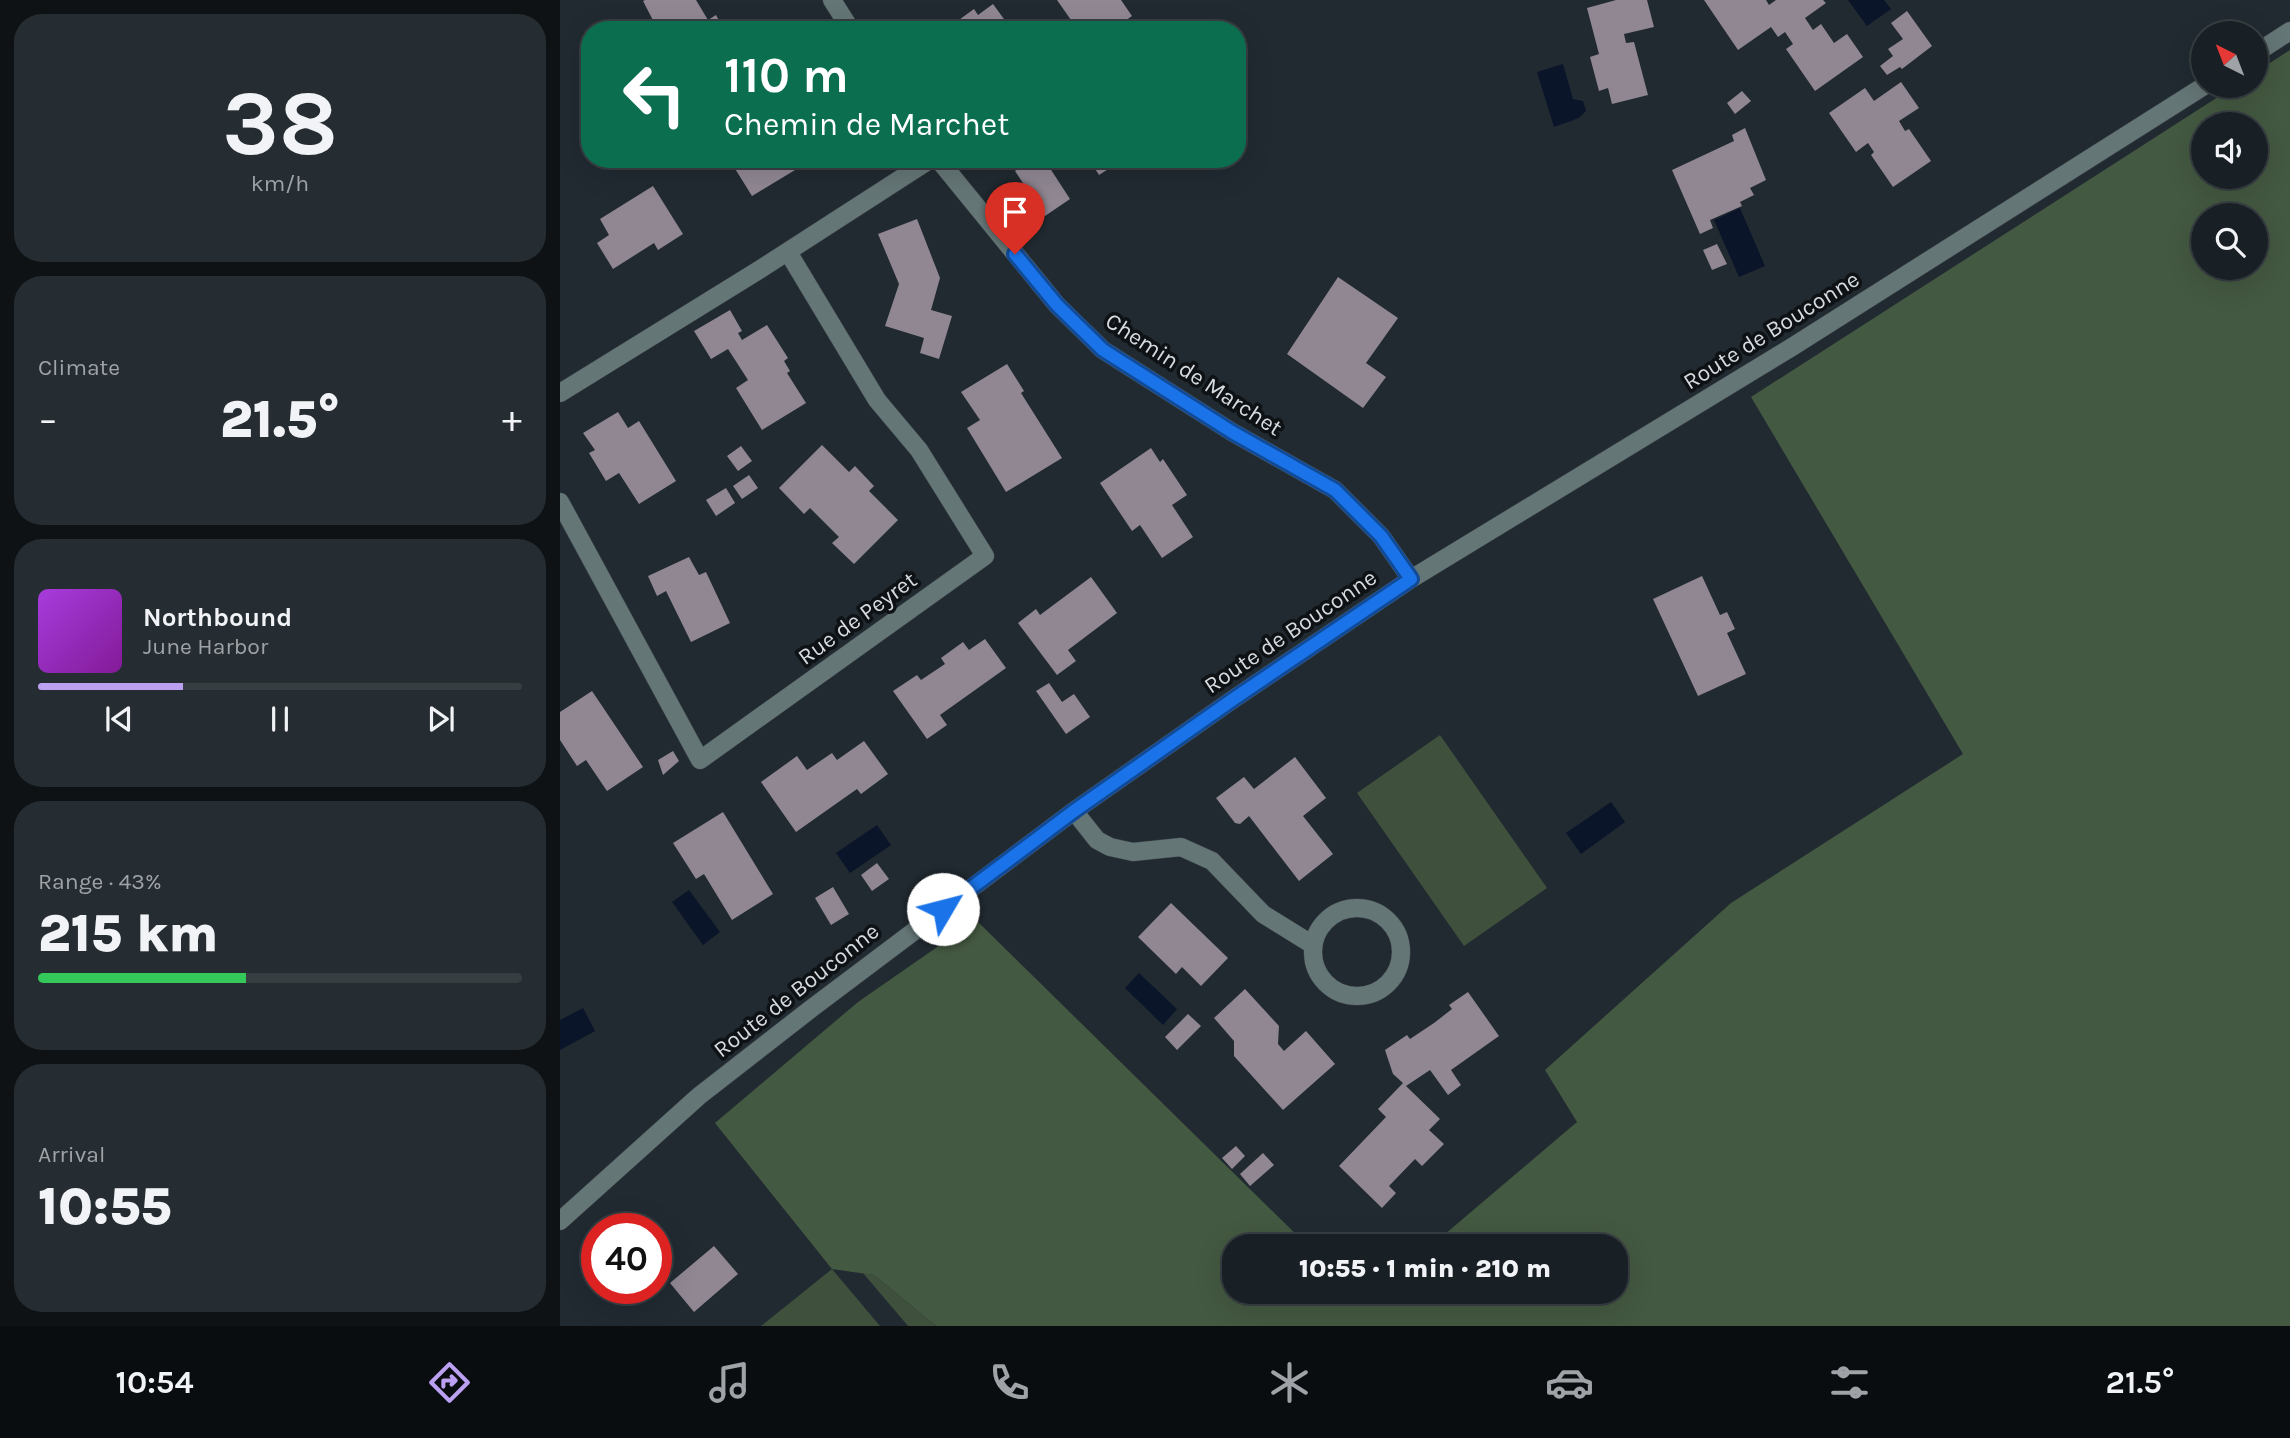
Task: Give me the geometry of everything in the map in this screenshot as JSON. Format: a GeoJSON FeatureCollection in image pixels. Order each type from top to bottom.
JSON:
{"type":"FeatureCollection","features":[{"type":"Feature","properties":{"kind":"street"},"geometry":{"type":"LineString","coordinates":[[832,0],[845,21]]}},
{"type":"Feature","properties":{"kind":"street"},"geometry":{"type":"LineString","coordinates":[[2268,45],[2290,31]]}},
{"type":"Feature","properties":{"kind":"street","name":"Route de Bouconne"},"geometry":{"type":"LineString","coordinates":[[560,1221],[699,1096],[812,1008],[1074,811],[1235,698],[1411,579],[1792,347],[2191,94]]}},
{"type":"Feature","properties":{"kind":"street"},"geometry":{"type":"LineString","coordinates":[[560,393],[788,252],[917,168]]}},
{"type":"Feature","properties":{"kind":"street","name":"Chemin de Marchet"},"geometry":{"type":"LineString","coordinates":[[945,168],[1057,305],[1103,350],[1232,432],[1335,490],[1381,536],[1411,579]]}},
{"type":"Feature","properties":{"kind":"street","name":"Rue de Peyret"},"geometry":{"type":"LineString","coordinates":[[560,502],[700,760],[985,556],[919,450],[877,400],[788,252]]}},
{"type":"Feature","properties":{"kind":"street"},"geometry":{"type":"LineString","coordinates":[[1074,811],[1097,840],[1110,847],[1133,852],[1181,847],[1212,861],[1263,914],[1313,946],[1316,969],[1329,987],[1350,996],[1373,994],[1392,981],[1402,959],[1399,936],[1385,918],[1365,908],[1341,911],[1323,924],[1313,946]]}},
{"type":"Feature","properties":{"kind":"green space"},"geometry":{"type":"Polygon","coordinates":[[[2290,50],[2290,1326],[936,1326],[874,1275],[832,1269],[715,1123],[858,1002],[976,920],[1296,1234],[1222,1234],[1222,1304],[1628,1304],[1628,1234],[1445,1234],[1577,1122],[1545,1070],[1731,903],[1963,754],[1751,397],[2191,114],[2191,189],[2268,189],[2268,112],[2195,112],[2216,98],[2268,98],[2268,64],[2290,50]]]}},
{"type":"Feature","properties":{"kind":"green space"},"geometry":{"type":"Polygon","coordinates":[[[1440,735],[1547,888],[1464,946],[1357,793],[1440,735]]]}},
{"type":"Feature","properties":{"kind":"green space"},"geometry":{"type":"Polygon","coordinates":[[[832,1269],[880,1326],[761,1326],[832,1269]]]}},
{"type":"Feature","properties":{"kind":"green space"},"geometry":{"type":"Polygon","coordinates":[[[863,1273],[874,1275],[936,1326],[908,1326],[863,1273]]]}},
{"type":"Feature","properties":{"kind":"water"},"geometry":{"type":"Polygon","coordinates":[[[1848,0],[1884,0],[1891,9],[1867,26],[1848,0]]]}},
{"type":"Feature","properties":{"kind":"water"},"geometry":{"type":"Polygon","coordinates":[[[1563,64],[1573,99],[1583,101],[1586,111],[1579,118],[1554,127],[1537,72],[1563,64]]]}},
{"type":"Feature","properties":{"kind":"water"},"geometry":{"type":"Polygon","coordinates":[[[1740,208],[1765,266],[1739,277],[1714,220],[1740,208]]]}},
{"type":"Feature","properties":{"kind":"water"},"geometry":{"type":"Polygon","coordinates":[[[1611,802],[1625,822],[1581,854],[1566,833],[1611,802]]]}},
{"type":"Feature","properties":{"kind":"water"},"geometry":{"type":"Polygon","coordinates":[[[877,825],[891,845],[850,873],[836,853],[877,825]]]}},
{"type":"Feature","properties":{"kind":"water"},"geometry":{"type":"Polygon","coordinates":[[[689,890],[720,932],[703,945],[672,902],[689,890]]]}},
{"type":"Feature","properties":{"kind":"water"},"geometry":{"type":"Polygon","coordinates":[[[1139,973],[1177,1009],[1163,1025],[1125,988],[1139,973]]]}},
{"type":"Feature","properties":{"kind":"water"},"geometry":{"type":"Polygon","coordinates":[[[583,1008],[595,1031],[560,1050],[560,1020],[583,1008]]]}},
{"type":"Feature","properties":{"kind":"building"},"geometry":{"type":"Polygon","coordinates":[[[696,0],[708,20],[716,15],[719,21],[653,21],[643,1],[696,0]]]}},
{"type":"Feature","properties":{"kind":"building"},"geometry":{"type":"Polygon","coordinates":[[[1057,0],[1121,0],[1132,16],[1125,21],[1072,21],[1057,0]]]}},
{"type":"Feature","properties":{"kind":"building"},"geometry":{"type":"Polygon","coordinates":[[[1616,0],[1647,0],[1654,27],[1624,34],[1626,43],[1634,42],[1648,95],[1612,104],[1608,88],[1599,91],[1590,57],[1599,54],[1587,8],[1616,0]]]}},
{"type":"Feature","properties":{"kind":"building"},"geometry":{"type":"Polygon","coordinates":[[[1704,0],[1766,0],[1769,5],[1776,0],[1823,0],[1826,3],[1805,18],[1813,30],[1821,24],[1834,43],[1847,34],[1863,57],[1815,91],[1786,49],[1793,44],[1785,32],[1778,37],[1771,27],[1738,50],[1704,0]]]}},
{"type":"Feature","properties":{"kind":"building"},"geometry":{"type":"Polygon","coordinates":[[[993,4],[1005,21],[957,21],[974,9],[978,15],[993,4]]]}},
{"type":"Feature","properties":{"kind":"building"},"geometry":{"type":"Polygon","coordinates":[[[1907,11],[1932,46],[1902,69],[1900,67],[1887,75],[1880,66],[1893,56],[1888,49],[1903,39],[1891,23],[1907,11]]]}},
{"type":"Feature","properties":{"kind":"building"},"geometry":{"type":"Polygon","coordinates":[[[1901,82],[1919,108],[1899,121],[1905,131],[1909,129],[1931,161],[1893,187],[1871,155],[1874,152],[1868,143],[1856,152],[1829,113],[1865,88],[1874,101],[1901,82]]]}},
{"type":"Feature","properties":{"kind":"building"},"geometry":{"type":"Polygon","coordinates":[[[1742,91],[1751,101],[1735,114],[1727,103],[1742,91]]]}},
{"type":"Feature","properties":{"kind":"building"},"geometry":{"type":"Polygon","coordinates":[[[1745,128],[1766,180],[1750,188],[1754,195],[1740,202],[1742,206],[1710,220],[1713,228],[1700,234],[1672,170],[1734,141],[1732,135],[1745,128]]]}},
{"type":"Feature","properties":{"kind":"building"},"geometry":{"type":"Polygon","coordinates":[[[735,168],[798,168],[752,196],[735,168]]]}},
{"type":"Feature","properties":{"kind":"building"},"geometry":{"type":"Polygon","coordinates":[[[1019,168],[1050,168],[1070,199],[1045,216],[1015,171],[1019,168]]]}},
{"type":"Feature","properties":{"kind":"building"},"geometry":{"type":"Polygon","coordinates":[[[1095,168],[1110,168],[1099,175],[1095,168]]]}},
{"type":"Feature","properties":{"kind":"building"},"geometry":{"type":"Polygon","coordinates":[[[653,186],[683,234],[658,250],[654,243],[613,269],[597,243],[609,235],[600,219],[653,186]]]}},
{"type":"Feature","properties":{"kind":"building"},"geometry":{"type":"Polygon","coordinates":[[[917,219],[940,278],[931,310],[952,316],[939,359],[920,353],[924,338],[885,326],[899,284],[878,234],[917,219]]]}},
{"type":"Feature","properties":{"kind":"building"},"geometry":{"type":"Polygon","coordinates":[[[1717,244],[1727,264],[1712,270],[1703,250],[1717,244]]]}},
{"type":"Feature","properties":{"kind":"building"},"geometry":{"type":"Polygon","coordinates":[[[1338,277],[1398,318],[1366,363],[1386,377],[1363,408],[1287,354],[1338,277]]]}},
{"type":"Feature","properties":{"kind":"building"},"geometry":{"type":"Polygon","coordinates":[[[730,310],[742,331],[738,333],[742,340],[767,325],[788,358],[784,361],[790,371],[787,373],[806,403],[762,430],[736,388],[748,380],[728,349],[711,359],[694,331],[730,310]]]}},
{"type":"Feature","properties":{"kind":"building"},"geometry":{"type":"Polygon","coordinates":[[[1007,364],[1024,391],[1021,393],[1062,458],[1006,492],[967,428],[980,420],[961,392],[1007,364]]]}},
{"type":"Feature","properties":{"kind":"building"},"geometry":{"type":"Polygon","coordinates":[[[618,412],[628,428],[639,421],[676,481],[639,504],[619,473],[606,481],[589,453],[595,450],[583,433],[618,412]]]}},
{"type":"Feature","properties":{"kind":"building"},"geometry":{"type":"Polygon","coordinates":[[[822,445],[849,472],[855,466],[874,486],[869,491],[898,520],[854,564],[832,543],[839,537],[810,508],[804,514],[779,488],[822,445]]]}},
{"type":"Feature","properties":{"kind":"building"},"geometry":{"type":"Polygon","coordinates":[[[741,446],[752,461],[738,471],[727,456],[741,446]]]}},
{"type":"Feature","properties":{"kind":"building"},"geometry":{"type":"Polygon","coordinates":[[[1151,448],[1160,462],[1163,459],[1187,495],[1172,505],[1193,537],[1162,558],[1140,525],[1132,531],[1100,483],[1151,448]]]}},
{"type":"Feature","properties":{"kind":"building"},"geometry":{"type":"Polygon","coordinates":[[[749,475],[758,488],[742,499],[733,486],[749,475]]]}},
{"type":"Feature","properties":{"kind":"building"},"geometry":{"type":"Polygon","coordinates":[[[726,488],[735,503],[716,516],[706,500],[726,488]]]}},
{"type":"Feature","properties":{"kind":"building"},"geometry":{"type":"Polygon","coordinates":[[[689,557],[699,575],[706,572],[730,623],[691,642],[666,591],[657,596],[648,576],[689,557]]]}},
{"type":"Feature","properties":{"kind":"building"},"geometry":{"type":"Polygon","coordinates":[[[1702,576],[1720,615],[1727,612],[1735,629],[1727,633],[1746,674],[1698,696],[1653,599],[1702,576]]]}},
{"type":"Feature","properties":{"kind":"building"},"geometry":{"type":"Polygon","coordinates":[[[1091,577],[1117,613],[1068,650],[1076,661],[1057,675],[1018,623],[1036,609],[1040,615],[1091,577]]]}},
{"type":"Feature","properties":{"kind":"building"},"geometry":{"type":"Polygon","coordinates":[[[985,639],[1006,668],[940,715],[947,725],[927,739],[893,691],[917,675],[921,680],[945,664],[941,658],[963,642],[969,650],[985,639]]]}},
{"type":"Feature","properties":{"kind":"building"},"geometry":{"type":"Polygon","coordinates":[[[1049,683],[1062,702],[1074,694],[1090,717],[1066,734],[1036,691],[1049,683]]]}},
{"type":"Feature","properties":{"kind":"building"},"geometry":{"type":"Polygon","coordinates":[[[592,691],[643,767],[607,791],[586,760],[577,766],[560,740],[560,712],[592,691]]]}},
{"type":"Feature","properties":{"kind":"building"},"geometry":{"type":"Polygon","coordinates":[[[864,741],[888,774],[861,794],[857,789],[796,832],[761,782],[797,756],[807,770],[832,753],[837,760],[864,741]]]}},
{"type":"Feature","properties":{"kind":"building"},"geometry":{"type":"Polygon","coordinates":[[[673,751],[679,761],[663,775],[658,760],[673,751]]]}},
{"type":"Feature","properties":{"kind":"building"},"geometry":{"type":"Polygon","coordinates":[[[1295,757],[1326,798],[1303,816],[1333,854],[1299,881],[1249,816],[1240,824],[1235,823],[1216,798],[1244,777],[1254,789],[1295,757]]]}},
{"type":"Feature","properties":{"kind":"building"},"geometry":{"type":"Polygon","coordinates":[[[723,812],[773,894],[732,920],[704,874],[696,879],[673,843],[723,812]]]}},
{"type":"Feature","properties":{"kind":"building"},"geometry":{"type":"Polygon","coordinates":[[[877,863],[889,879],[872,891],[861,875],[877,863]]]}},
{"type":"Feature","properties":{"kind":"building"},"geometry":{"type":"Polygon","coordinates":[[[833,887],[849,914],[831,925],[815,898],[833,887]]]}},
{"type":"Feature","properties":{"kind":"building"},"geometry":{"type":"Polygon","coordinates":[[[1171,903],[1228,958],[1201,986],[1182,967],[1176,974],[1138,937],[1171,903]]]}},
{"type":"Feature","properties":{"kind":"building"},"geometry":{"type":"Polygon","coordinates":[[[1245,989],[1279,1026],[1278,1044],[1284,1051],[1306,1031],[1335,1064],[1283,1110],[1234,1056],[1234,1041],[1214,1018],[1245,989]]]}},
{"type":"Feature","properties":{"kind":"building"},"geometry":{"type":"Polygon","coordinates":[[[1468,992],[1499,1036],[1451,1070],[1461,1085],[1448,1095],[1430,1070],[1406,1086],[1440,1119],[1429,1130],[1444,1144],[1422,1166],[1415,1159],[1389,1186],[1396,1193],[1382,1208],[1339,1166],[1386,1117],[1378,1109],[1403,1083],[1393,1074],[1385,1050],[1407,1035],[1410,1039],[1434,1023],[1452,1009],[1449,1005],[1468,992]]]}},
{"type":"Feature","properties":{"kind":"building"},"geometry":{"type":"Polygon","coordinates":[[[1188,1014],[1201,1026],[1177,1050],[1165,1037],[1188,1014]]]}},
{"type":"Feature","properties":{"kind":"building"},"geometry":{"type":"Polygon","coordinates":[[[1236,1146],[1245,1156],[1232,1169],[1222,1158],[1236,1146]]]}},
{"type":"Feature","properties":{"kind":"building"},"geometry":{"type":"Polygon","coordinates":[[[1263,1153],[1274,1165],[1250,1186],[1240,1174],[1263,1153]]]}},
{"type":"Feature","properties":{"kind":"building"},"geometry":{"type":"Polygon","coordinates":[[[714,1246],[738,1274],[694,1312],[672,1285],[672,1281],[714,1246]]]}},
{"type":"Feature","properties":{"kind":"route"},"geometry":{"type":"LineString","coordinates":[[943,909],[1074,811],[1411,579],[1381,536],[1335,490],[1232,432],[1103,350],[1057,305],[1015,254]]}}]}
